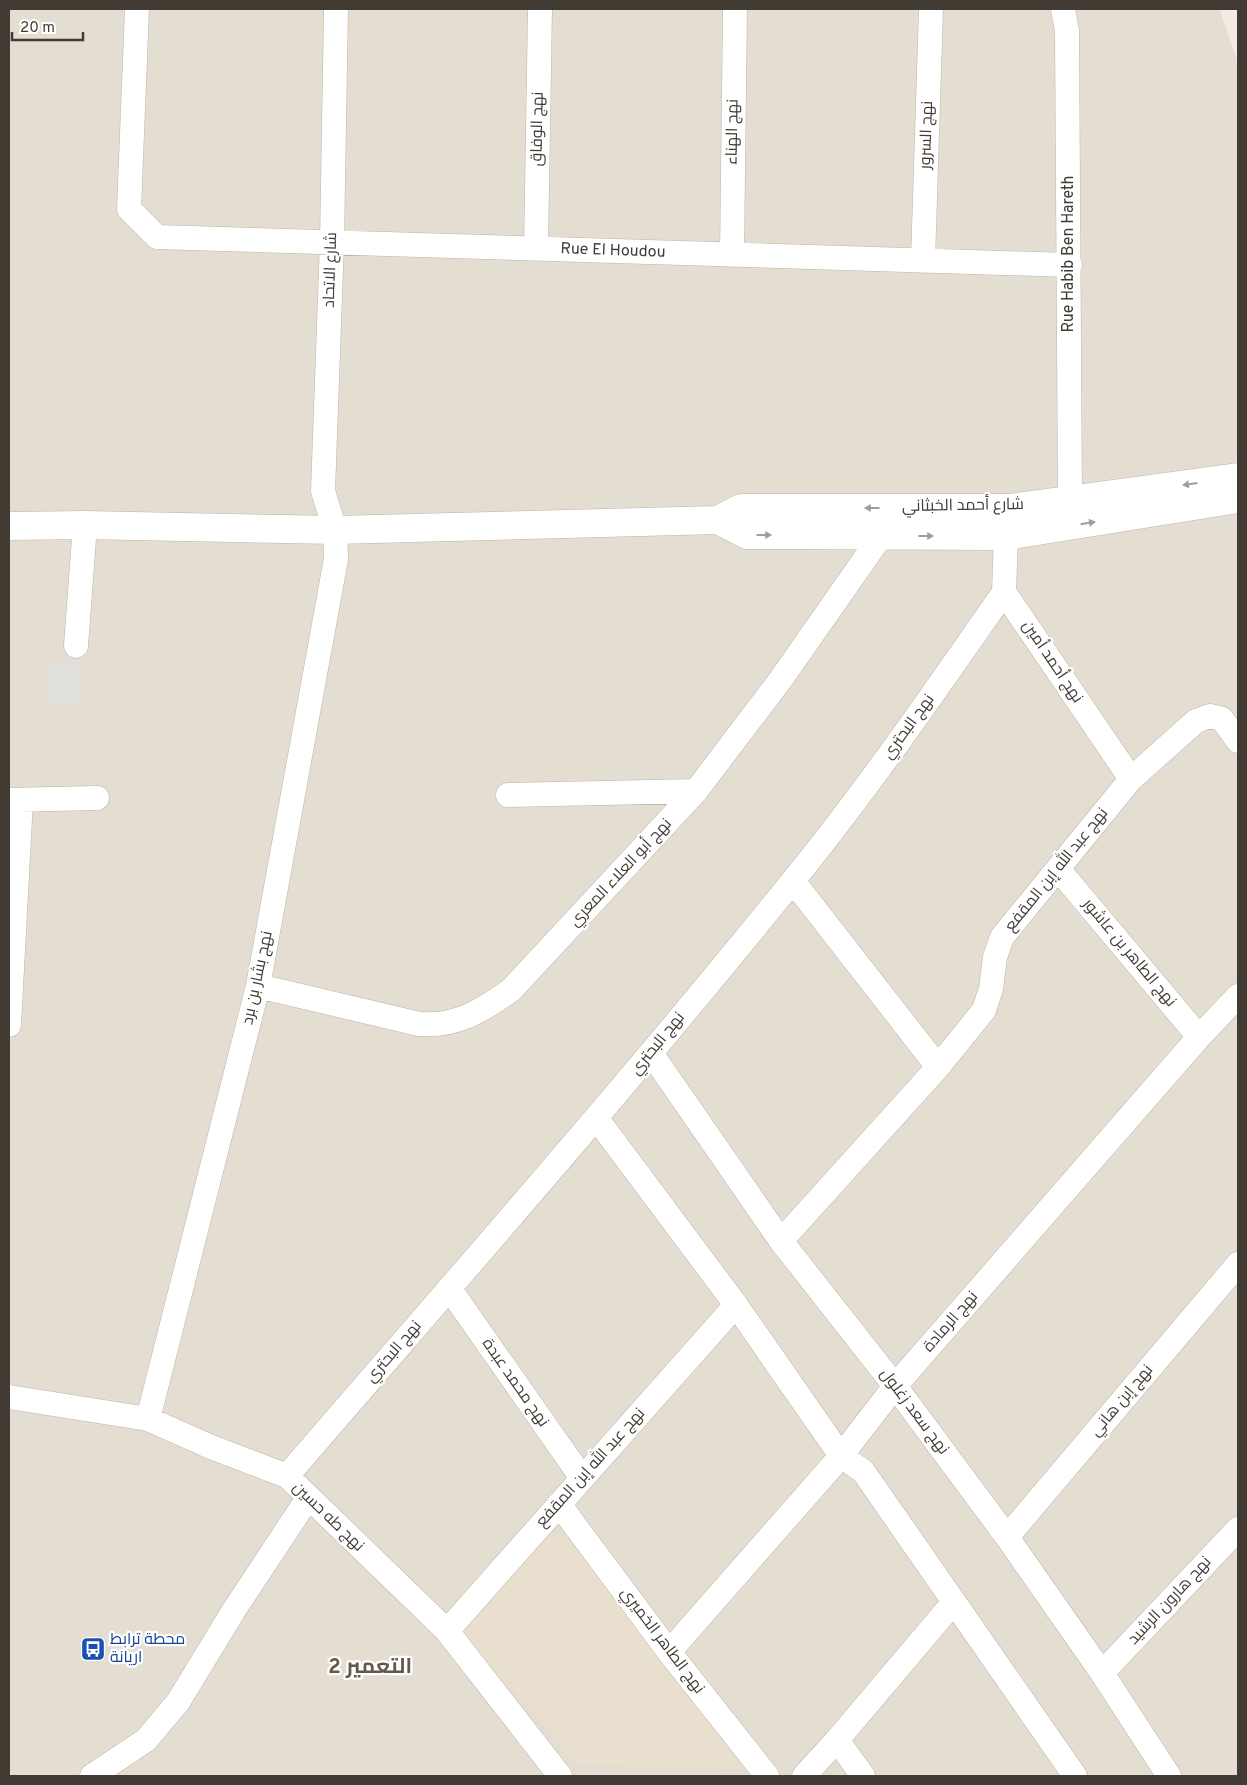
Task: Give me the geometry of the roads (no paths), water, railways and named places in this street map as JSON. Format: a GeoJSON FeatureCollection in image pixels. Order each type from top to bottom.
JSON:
{"type":"FeatureCollection","features":[{"type":"Feature","properties":{"kind":"street","name":"Rue El Houdou"},"geometry":{"type":"LineString","coordinates":[[138,9],[129,209],[156,237],[1070,264]]}},
{"type":"Feature","properties":{"kind":"street","name":"شارع الاتحاد"},"geometry":{"type":"LineString","coordinates":[[335,530],[323,491],[332,242],[336,9]]}},
{"type":"Feature","properties":{"kind":"street","name":"نهج الوفاق"},"geometry":{"type":"LineString","coordinates":[[536,248],[540,9]]}},
{"type":"Feature","properties":{"kind":"street","name":"نهج الهناء"},"geometry":{"type":"LineString","coordinates":[[732,255],[735,9]]}},
{"type":"Feature","properties":{"kind":"street","name":"نهج السرور"},"geometry":{"type":"LineString","coordinates":[[923,261],[931,9]]}},
{"type":"Feature","properties":{"kind":"street","name":"Rue Habib Ben Hareth"},"geometry":{"type":"LineString","coordinates":[[1063,9],[1066,31],[1070,264],[1070,500]]}},
{"type":"Feature","properties":{"kind":"street","name":"شارع أحمد الخبثاني"},"geometry":{"type":"LineString","coordinates":[[718,520],[741,508],[1008,508],[1238,477]]}},
{"type":"Feature","properties":{"kind":"street"},"geometry":{"type":"LineString","coordinates":[[9,526],[85,525],[335,530],[718,520],[747,535],[1006,536],[1238,499]]}},
{"type":"Feature","properties":{"kind":"street"},"geometry":{"type":"LineString","coordinates":[[76,646],[85,525]]}},
{"type":"Feature","properties":{"kind":"street","name":"نهج بشار بن برد"},"geometry":{"type":"LineString","coordinates":[[148,1419],[258,986],[334,569],[335,530]]}},
{"type":"Feature","properties":{"kind":"street","name":"نهج أبو العلاء المعري"},"geometry":{"type":"LineString","coordinates":[[258,986],[419,1024],[439,1026],[486,1008],[511,990],[696,791],[781,679],[881,536]]}},
{"type":"Feature","properties":{"kind":"street"},"geometry":{"type":"LineString","coordinates":[[1004,592],[1006,536]]}},
{"type":"Feature","properties":{"kind":"street","name":"نهج أحمد أمين"},"geometry":{"type":"LineString","coordinates":[[1004,592],[1131,779]]}},
{"type":"Feature","properties":{"kind":"street","name":"نهج البحتري"},"geometry":{"type":"LineString","coordinates":[[287,1476],[597,1119],[793,881],[909,729],[1004,592]]}},
{"type":"Feature","properties":{"kind":"street","name":"نهج عبد الله إبن المقفع"},"geometry":{"type":"LineString","coordinates":[[781,1241],[938,1067],[984,1010],[991,989],[995,957],[1002,937],[1060,870],[1131,779],[1196,720],[1210,716],[1222,719],[1238,741]]}},
{"type":"Feature","properties":{"kind":"street"},"geometry":{"type":"LineString","coordinates":[[508,795],[696,791]]}},
{"type":"Feature","properties":{"kind":"street"},"geometry":{"type":"LineString","coordinates":[[9,1025],[15,800],[97,798]]}},
{"type":"Feature","properties":{"kind":"street","name":"نهج الطاهر بن عاشور"},"geometry":{"type":"LineString","coordinates":[[1060,870],[1199,1037]]}},
{"type":"Feature","properties":{"kind":"street"},"geometry":{"type":"LineString","coordinates":[[793,881],[938,1067]]}},
{"type":"Feature","properties":{"kind":"street","name":"نهج الرمادة"},"geometry":{"type":"LineString","coordinates":[[669,1652],[841,1456],[895,1386],[1199,1037],[1238,996]]}},
{"type":"Feature","properties":{"kind":"street","name":"نهج سعد زغلول"},"geometry":{"type":"LineString","coordinates":[[651,1052],[781,1241],[895,1386],[1007,1538],[1102,1673],[1169,1776]]}},
{"type":"Feature","properties":{"kind":"street"},"geometry":{"type":"LineString","coordinates":[[597,1119],[736,1305],[841,1456],[862,1471],[1075,1776]]}},
{"type":"Feature","properties":{"kind":"street","name":"نهج إبن هاني"},"geometry":{"type":"LineString","coordinates":[[1007,1538],[1238,1264]]}},
{"type":"Feature","properties":{"kind":"street","name":"نهج محمد عبدة"},"geometry":{"type":"LineString","coordinates":[[449,1288],[582,1478]]}},
{"type":"Feature","properties":{"kind":"street","name":"نهج عبد الله إبن المقفع"},"geometry":{"type":"LineString","coordinates":[[447,1631],[736,1305]]}},
{"type":"Feature","properties":{"kind":"street","name":"نهج طه حسين"},"geometry":{"type":"LineString","coordinates":[[9,1397],[148,1419],[211,1447],[287,1476],[447,1631],[560,1776]]}},
{"type":"Feature","properties":{"kind":"street"},"geometry":{"type":"LineString","coordinates":[[92,1776],[146,1740],[178,1702],[234,1610],[308,1498]]}},
{"type":"Feature","properties":{"kind":"street","name":"نهج الطاهر الخميري"},"geometry":{"type":"LineString","coordinates":[[559,1504],[669,1652],[767,1776]]}},
{"type":"Feature","properties":{"kind":"street","name":"نهج هارون الرشيد"},"geometry":{"type":"LineString","coordinates":[[1102,1673],[1238,1529]]}},
{"type":"Feature","properties":{"kind":"street"},"geometry":{"type":"LineString","coordinates":[[804,1776],[837,1740],[953,1603]]}},
{"type":"Feature","properties":{"kind":"street"},"geometry":{"type":"LineString","coordinates":[[837,1740],[863,1776]]}},
{"type":"Feature","properties":{"kind":"place","name":"محطة ترابط اريانة"},"geometry":{"type":"Point","coordinates":[93,1649]}},
{"type":"Feature","properties":{"kind":"district","name":"التعمير 2"},"geometry":{"type":"Point","coordinates":[370,1667]}}]}
